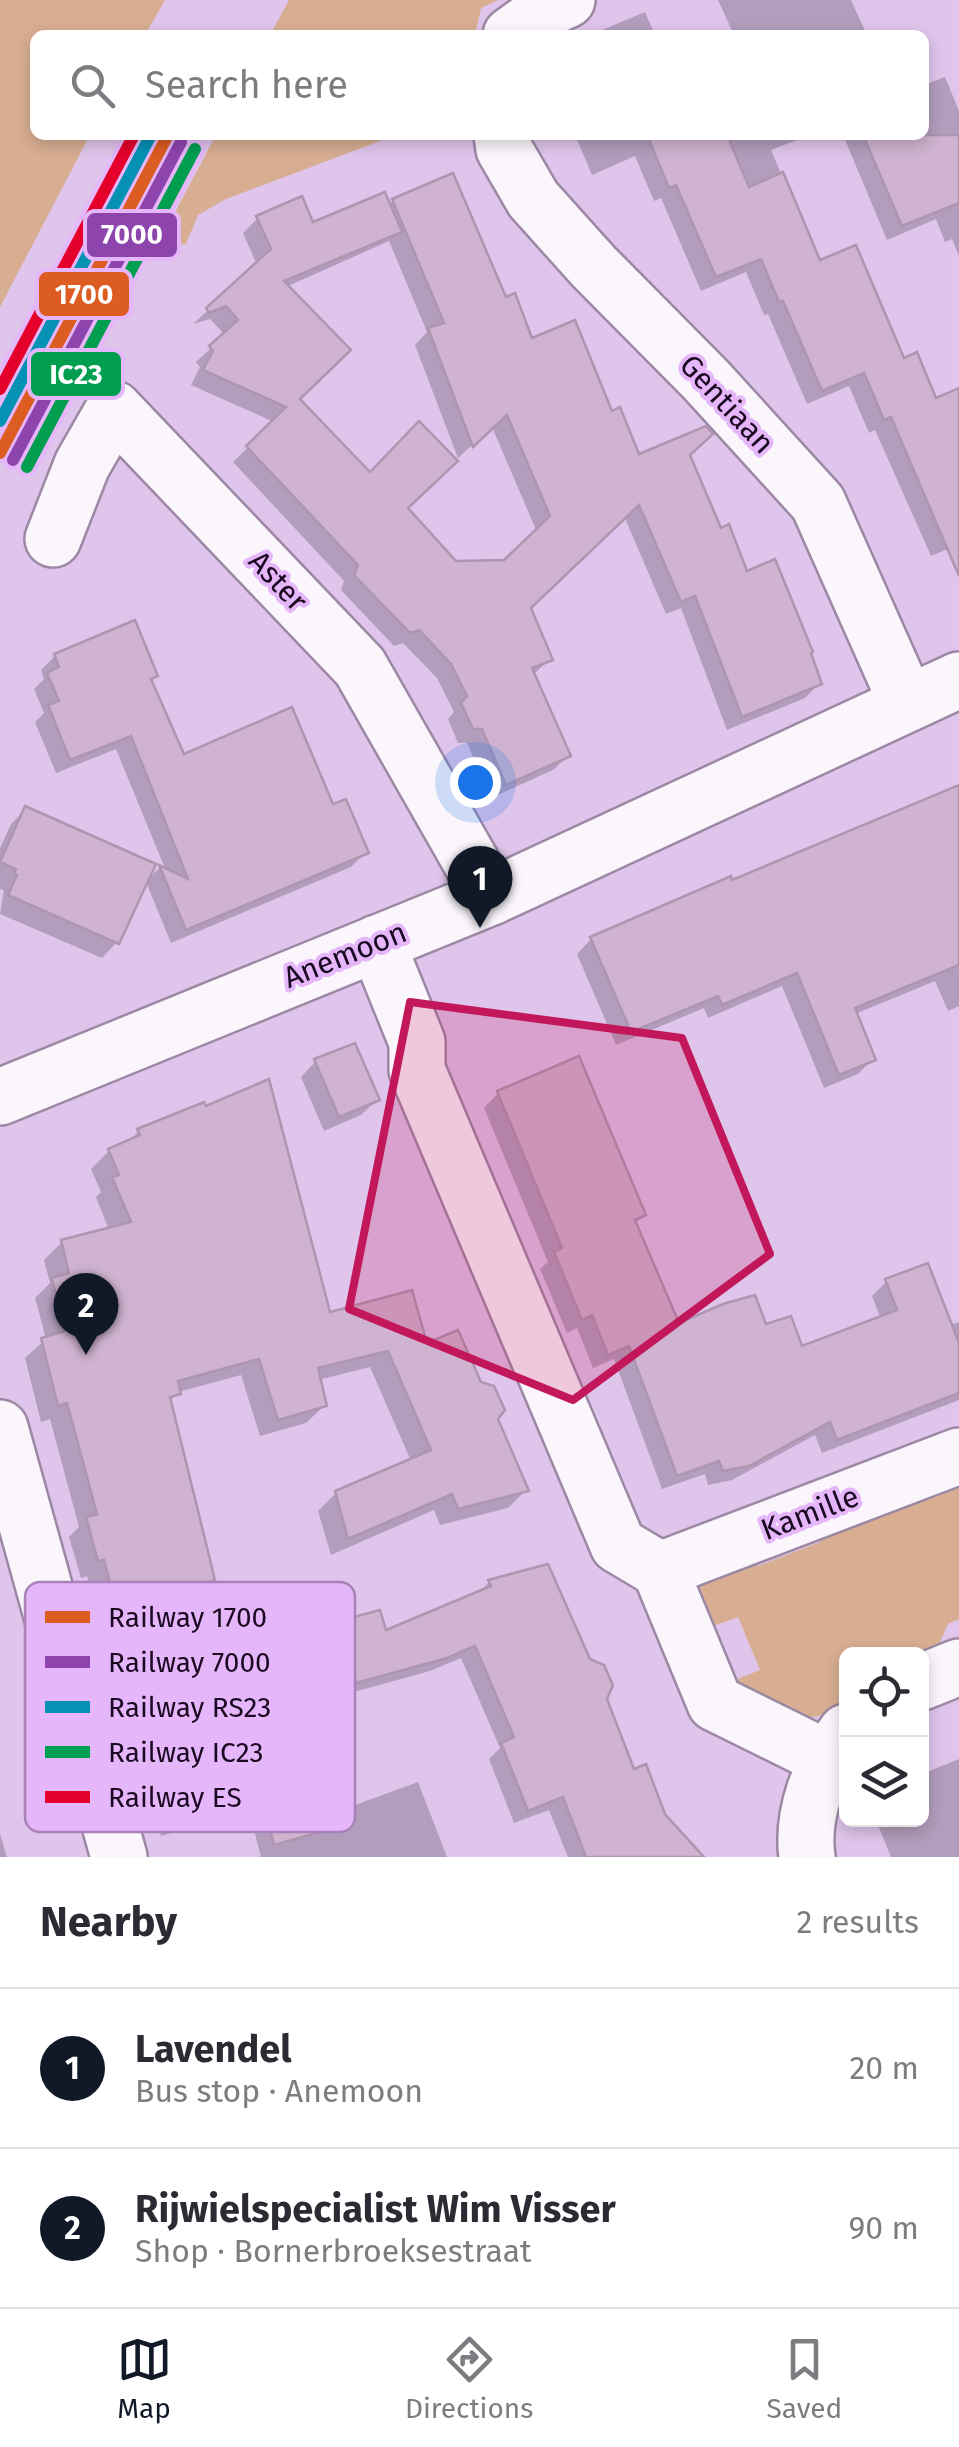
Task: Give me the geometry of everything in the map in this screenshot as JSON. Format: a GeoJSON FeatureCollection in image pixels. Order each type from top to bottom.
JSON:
{"type":"FeatureCollection","features":[{"type":"Feature","properties":{"kind":"street"},"geometry":{"type":"LineString","coordinates":[[518,30],[548,8],[567,0]]}},
{"type":"Feature","properties":{"kind":"street","name":"Gentiaan"},"geometry":{"type":"LineString","coordinates":[[503,140],[533,199],[818,503],[907,703]]}},
{"type":"Feature","properties":{"kind":"street","name":"Aster"},"geometry":{"type":"LineString","coordinates":[[54,539],[82,465],[114,408],[360,667],[491,897]]}},
{"type":"Feature","properties":{"kind":"street","name":"Anemoon"},"geometry":{"type":"LineString","coordinates":[[0,1097],[491,897],[959,680]]}},
{"type":"Feature","properties":{"kind":"street"},"geometry":{"type":"LineString","coordinates":[[377,943],[417,1042],[416,1070],[618,1546],[660,1570],[714,1704],[836,1745],[813,1798],[805,1842],[807,1857]]}},
{"type":"Feature","properties":{"kind":"street"},"geometry":{"type":"LineString","coordinates":[[0,1428],[43,1582]]}},
{"type":"Feature","properties":{"kind":"street","name":"Kamille"},"geometry":{"type":"LineString","coordinates":[[660,1570],[959,1456]]}},
{"type":"Feature","properties":{"kind":"street"},"geometry":{"type":"LineString","coordinates":[[929,1679],[959,1667]]}},
{"type":"Feature","properties":{"kind":"street"},"geometry":{"type":"LineString","coordinates":[[112,1832],[119,1857]]}},
{"type":"Feature","properties":{"kind":"highlighted area"},"geometry":{"type":"Polygon","coordinates":[[[410,1002],[682,1038],[770,1254],[573,1400],[349,1309],[410,1002]]]}},
{"type":"Feature","properties":{"kind":"shaded area"},"geometry":{"type":"Polygon","coordinates":[[[0,0],[165,0],[148,30],[30,30],[30,140],[87,140],[0,307],[0,0]]]}},
{"type":"Feature","properties":{"kind":"shaded area"},"geometry":{"type":"Polygon","coordinates":[[[289,0],[498,0],[481,8],[476,30],[273,30],[289,0]]]}},
{"type":"Feature","properties":{"kind":"shaded area"},"geometry":{"type":"Polygon","coordinates":[[[213,140],[383,140],[226,199],[198,215],[186,244],[156,248],[213,140]]]}},
{"type":"Feature","properties":{"kind":"shaded area"},"geometry":{"type":"Polygon","coordinates":[[[959,1487],[959,1619],[948,1624],[937,1649],[839,1647],[839,1705],[817,1716],[787,1714],[725,1684],[760,1670],[738,1617],[700,1631],[698,1593],[707,1577],[737,1554],[758,1566],[820,1542],[833,1516],[859,1525],[959,1487]]]}},
{"type":"Feature","properties":{"kind":"building"},"geometry":{"type":"Polygon","coordinates":[[[929,135],[959,135],[959,203],[902,226],[865,140],[929,140],[929,135]]]}},
{"type":"Feature","properties":{"kind":"building"},"geometry":{"type":"Polygon","coordinates":[[[649,140],[729,140],[749,187],[783,172],[820,260],[856,245],[904,358],[917,352],[936,398],[959,388],[959,576],[891,417],[884,420],[864,373],[822,391],[761,259],[716,277],[676,185],[669,188],[649,140]]]}},
{"type":"Feature","properties":{"kind":"building"},"geometry":{"type":"Polygon","coordinates":[[[453,173],[506,297],[515,293],[532,338],[575,320],[612,411],[620,407],[639,454],[706,426],[713,434],[690,455],[721,528],[729,524],[747,571],[775,559],[822,684],[742,717],[695,596],[681,602],[639,505],[531,608],[553,660],[532,668],[571,756],[506,785],[482,729],[473,729],[461,703],[467,696],[451,664],[419,630],[410,633],[354,575],[358,565],[246,446],[286,407],[203,370],[213,351],[209,346],[238,320],[226,306],[209,313],[206,308],[271,249],[256,216],[302,196],[313,222],[385,192],[402,232],[284,281],[351,350],[300,399],[370,472],[419,421],[458,461],[408,508],[456,561],[504,560],[550,516],[507,415],[473,447],[428,328],[444,323],[392,199],[453,173]]]}},
{"type":"Feature","properties":{"kind":"building"},"geometry":{"type":"Polygon","coordinates":[[[135,620],[158,676],[151,679],[184,754],[292,707],[333,804],[346,799],[369,853],[186,930],[159,865],[188,879],[131,736],[70,760],[48,705],[59,701],[47,673],[59,667],[54,654],[135,620]]]}},
{"type":"Feature","properties":{"kind":"building"},"geometry":{"type":"Polygon","coordinates":[[[959,785],[959,965],[855,1008],[876,1060],[839,1075],[797,973],[722,1005],[718,996],[631,1032],[590,937],[959,785]]]}},
{"type":"Feature","properties":{"kind":"building"},"geometry":{"type":"Polygon","coordinates":[[[25,806],[156,864],[119,944],[8,895],[16,869],[0,862],[25,806]]]}},
{"type":"Feature","properties":{"kind":"building"},"geometry":{"type":"Polygon","coordinates":[[[355,1043],[380,1100],[339,1117],[314,1059],[355,1043]]]}},
{"type":"Feature","properties":{"kind":"building"},"geometry":{"type":"Polygon","coordinates":[[[579,1056],[646,1215],[635,1220],[679,1323],[755,1295],[766,1324],[791,1316],[802,1346],[897,1310],[885,1279],[928,1263],[959,1343],[959,1393],[837,1440],[830,1422],[749,1466],[723,1471],[719,1461],[677,1476],[629,1346],[608,1355],[592,1315],[582,1320],[554,1252],[562,1248],[497,1091],[579,1056]]]}},
{"type":"Feature","properties":{"kind":"building"},"geometry":{"type":"Polygon","coordinates":[[[269,1079],[330,1312],[412,1290],[427,1343],[458,1330],[481,1382],[494,1386],[505,1410],[498,1419],[529,1491],[458,1509],[452,1494],[348,1539],[335,1491],[431,1450],[388,1351],[318,1368],[327,1406],[278,1420],[259,1359],[178,1381],[181,1394],[170,1397],[215,1580],[110,1582],[104,1560],[98,1561],[86,1517],[97,1514],[67,1403],[58,1406],[41,1338],[65,1331],[52,1278],[69,1273],[61,1240],[131,1222],[112,1177],[119,1175],[108,1149],[140,1135],[137,1129],[204,1102],[206,1106],[269,1079]]]}},
{"type":"Feature","properties":{"kind":"building"},"geometry":{"type":"Polygon","coordinates":[[[548,1564],[590,1659],[604,1665],[613,1685],[607,1699],[634,1769],[646,1764],[665,1814],[704,1857],[586,1857],[563,1797],[528,1811],[501,1743],[514,1737],[475,1646],[447,1658],[356,1683],[355,1617],[380,1610],[386,1630],[491,1586],[488,1580],[548,1564]]]}},
{"type":"Feature","properties":{"kind":"building"},"geometry":{"type":"Polygon","coordinates":[[[271,1832],[320,1832],[274,1845],[271,1832]]]}},
{"type":"Feature","properties":{"kind":"rail line","name":"ES"},"geometry":{"type":"LineString","coordinates":[[0,389],[131,140]]}},
{"type":"Feature","properties":{"kind":"rail line","name":"RS23"},"geometry":{"type":"LineString","coordinates":[[0,421],[148,140]]}},
{"type":"Feature","properties":{"kind":"rail line","name":"1700"},"geometry":{"type":"LineString","coordinates":[[0,453],[165,140]]}},
{"type":"Feature","properties":{"kind":"rail line","name":"7000"},"geometry":{"type":"LineString","coordinates":[[13,460],[181,142]]}},
{"type":"Feature","properties":{"kind":"rail line","name":"IC23"},"geometry":{"type":"LineString","coordinates":[[27,467],[195,149]]}},
{"type":"Feature","properties":{"kind":"place","name":"Lavendel"},"geometry":{"type":"Point","coordinates":[480,928]}},
{"type":"Feature","properties":{"kind":"place","name":"Rijwielspecialist Wim Visser"},"geometry":{"type":"Point","coordinates":[86,1355]}}]}
